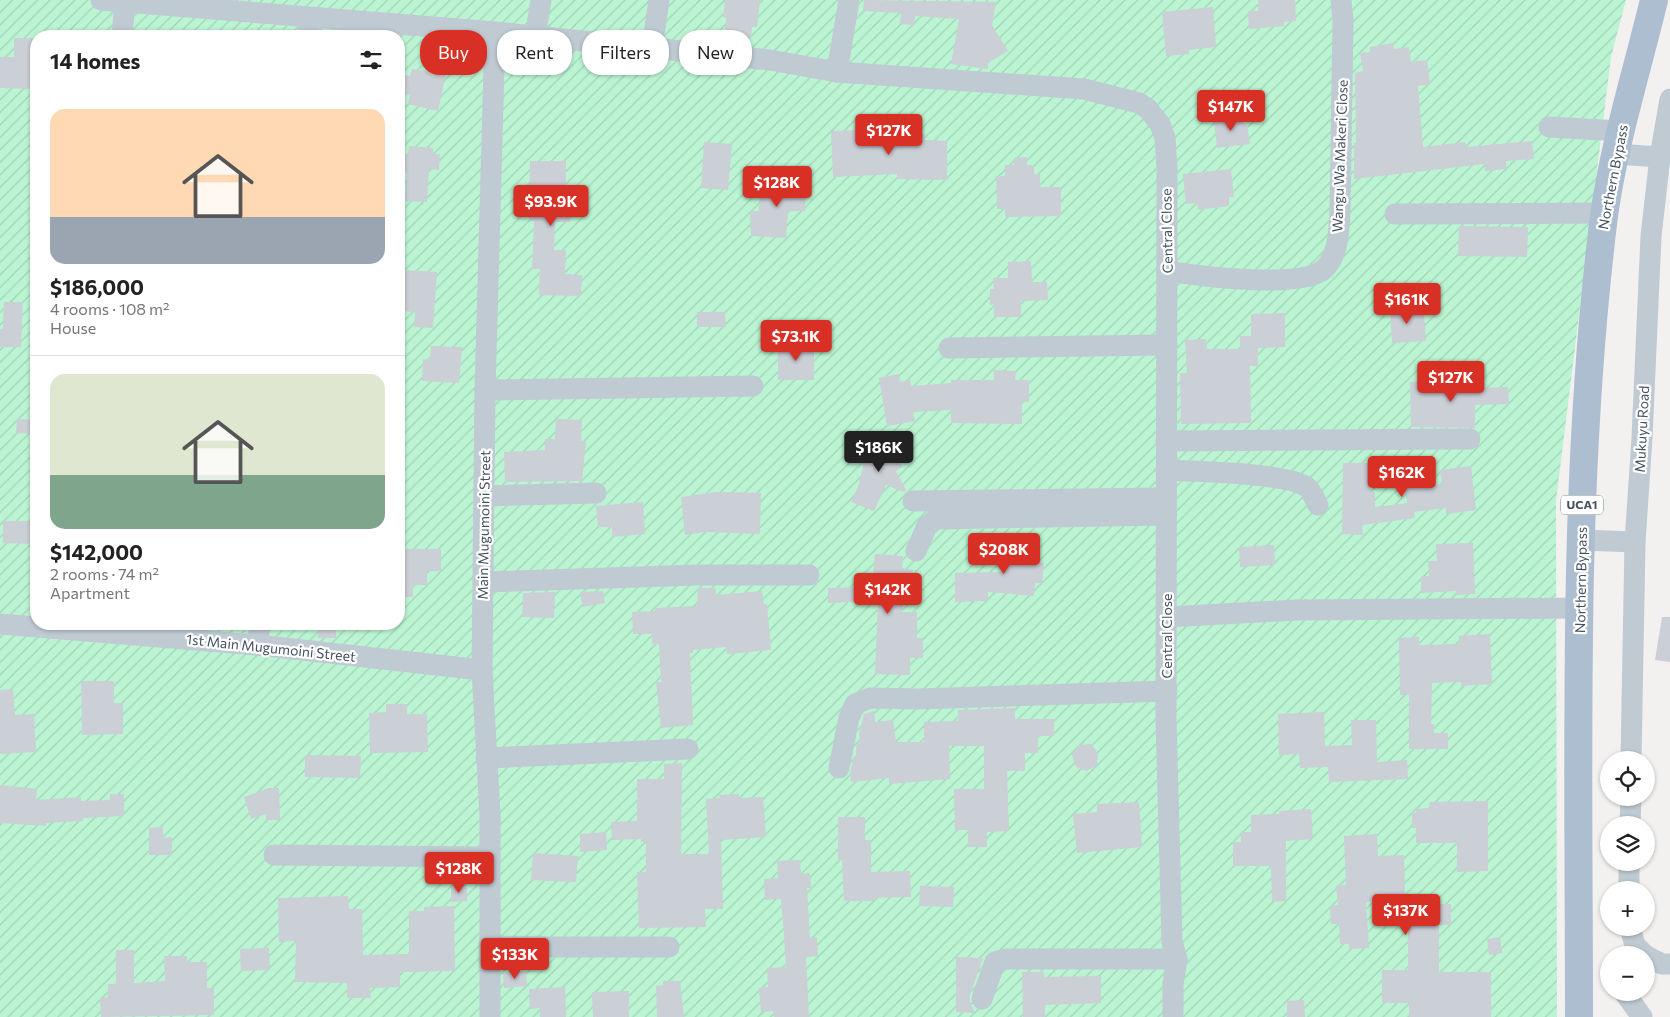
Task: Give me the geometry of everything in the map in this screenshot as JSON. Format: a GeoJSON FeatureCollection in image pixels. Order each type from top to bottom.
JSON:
{"type":"FeatureCollection","features":[{"type":"Feature","properties":{"kind":"main road","name":"Northern Bypass"},"geometry":{"type":"LineString","coordinates":[[1579,1017],[1579,608],[1591,331],[1605,213],[1619,142],[1654,0]]}},
{"type":"Feature","properties":{"kind":"street","name":"Central Close"},"geometry":{"type":"LineString","coordinates":[[101,0],[309,27],[495,32]]}},
{"type":"Feature","properties":{"kind":"street"},"geometry":{"type":"LineString","coordinates":[[536,30],[541,0]]}},
{"type":"Feature","properties":{"kind":"street"},"geometry":{"type":"LineString","coordinates":[[655,30],[659,0]]}},
{"type":"Feature","properties":{"kind":"street"},"geometry":{"type":"LineString","coordinates":[[837,72],[848,0]]}},
{"type":"Feature","properties":{"kind":"street","name":"Wangu Wa Makeri Close"},"geometry":{"type":"LineString","coordinates":[[1167,271],[1204,278],[1300,279],[1316,275],[1329,262],[1336,244],[1340,213],[1343,21],[1341,0]]}},
{"type":"Feature","properties":{"kind":"street"},"geometry":{"type":"LineString","coordinates":[[123,30],[125,2]]}},
{"type":"Feature","properties":{"kind":"street","name":"Main Mugumoini Street"},"geometry":{"type":"LineString","coordinates":[[490,1017],[490,857],[482,670],[485,390],[495,32]]}},
{"type":"Feature","properties":{"kind":"street","name":"Central Close"},"geometry":{"type":"LineString","coordinates":[[669,50],[770,60],[837,72],[1084,89],[1139,103],[1154,116],[1165,138],[1167,271],[1166,691],[1172,942],[1177,959],[1173,984],[1173,1017]]}},
{"type":"Feature","properties":{"kind":"street","name":"Mukuyu Road"},"geometry":{"type":"LineString","coordinates":[[1631,751],[1635,542],[1642,438],[1650,236],[1660,157],[1670,99]]}},
{"type":"Feature","properties":{"kind":"street"},"geometry":{"type":"LineString","coordinates":[[1550,127],[1619,142],[1660,157]]}},
{"type":"Feature","properties":{"kind":"street"},"geometry":{"type":"LineString","coordinates":[[1395,214],[1605,213]]}},
{"type":"Feature","properties":{"kind":"street"},"geometry":{"type":"LineString","coordinates":[[949,348],[1167,344]]}},
{"type":"Feature","properties":{"kind":"street"},"geometry":{"type":"LineString","coordinates":[[485,390],[753,386]]}},
{"type":"Feature","properties":{"kind":"street"},"geometry":{"type":"LineString","coordinates":[[1166,441],[1470,439]]}},
{"type":"Feature","properties":{"kind":"street"},"geometry":{"type":"LineString","coordinates":[[1166,470],[1265,477],[1297,482],[1308,488],[1318,505]]}},
{"type":"Feature","properties":{"kind":"street"},"geometry":{"type":"LineString","coordinates":[[484,496],[596,493]]}},
{"type":"Feature","properties":{"kind":"street"},"geometry":{"type":"LineString","coordinates":[[913,501],[1166,507]]}},
{"type":"Feature","properties":{"kind":"street"},"geometry":{"type":"LineString","coordinates":[[916,551],[927,526],[936,519],[1166,507]]}},
{"type":"Feature","properties":{"kind":"street"},"geometry":{"type":"LineString","coordinates":[[1581,540],[1635,542]]}},
{"type":"Feature","properties":{"kind":"street"},"geometry":{"type":"LineString","coordinates":[[484,582],[698,575],[809,575]]}},
{"type":"Feature","properties":{"kind":"street"},"geometry":{"type":"LineString","coordinates":[[1167,618],[1296,610],[1579,608]]}},
{"type":"Feature","properties":{"kind":"street","name":"1st Main Mugumoini Street"},"geometry":{"type":"LineString","coordinates":[[0,624],[30,625]]}},
{"type":"Feature","properties":{"kind":"street","name":"1st Main Mugumoini Street"},"geometry":{"type":"LineString","coordinates":[[109,630],[482,670]]}},
{"type":"Feature","properties":{"kind":"street"},"geometry":{"type":"LineString","coordinates":[[257,645],[259,630]]}},
{"type":"Feature","properties":{"kind":"street"},"geometry":{"type":"LineString","coordinates":[[839,768],[849,718],[854,704],[870,698],[918,699],[1166,691]]}},
{"type":"Feature","properties":{"kind":"street"},"geometry":{"type":"LineString","coordinates":[[486,758],[688,750]]}},
{"type":"Feature","properties":{"kind":"street"},"geometry":{"type":"LineString","coordinates":[[274,855],[490,857]]}},
{"type":"Feature","properties":{"kind":"street"},"geometry":{"type":"LineString","coordinates":[[491,947],[669,947]]}},
{"type":"Feature","properties":{"kind":"street"},"geometry":{"type":"LineString","coordinates":[[982,999],[995,962],[1006,959],[1177,959]]}},
{"type":"Feature","properties":{"kind":"street"},"geometry":{"type":"LineString","coordinates":[[1655,960],[1662,964],[1670,964]]}},
{"type":"Feature","properties":{"kind":"street"},"geometry":{"type":"LineString","coordinates":[[1630,1001],[1642,1017]]}},
{"type":"Feature","properties":{"kind":"green space"},"geometry":{"type":"Polygon","coordinates":[[[0,0],[1626,0],[1611,57],[1556,501],[1557,1017],[0,1017],[0,0]]]}},
{"type":"Feature","properties":{"kind":"building"},"geometry":{"type":"Polygon","coordinates":[[[725,0],[760,0],[757,27],[752,27],[752,30],[725,30],[726,18],[723,17],[725,0]]]}},
{"type":"Feature","properties":{"kind":"building"},"geometry":{"type":"Polygon","coordinates":[[[864,0],[996,2],[992,25],[1008,51],[988,63],[988,69],[951,64],[959,19],[915,16],[914,25],[900,24],[901,13],[863,11],[864,0]]]}},
{"type":"Feature","properties":{"kind":"building"},"geometry":{"type":"Polygon","coordinates":[[[1258,0],[1295,0],[1296,21],[1284,22],[1284,26],[1249,29],[1248,11],[1258,11],[1258,0]]]}},
{"type":"Feature","properties":{"kind":"building"},"geometry":{"type":"Polygon","coordinates":[[[1213,7],[1216,47],[1189,50],[1189,54],[1166,56],[1162,12],[1213,7]]]}},
{"type":"Feature","properties":{"kind":"building"},"geometry":{"type":"Polygon","coordinates":[[[14,38],[30,38],[30,89],[0,88],[0,57],[14,57],[14,38]]]}},
{"type":"Feature","properties":{"kind":"building"},"geometry":{"type":"Polygon","coordinates":[[[1393,43],[1394,49],[1409,47],[1411,62],[1427,60],[1430,84],[1418,86],[1423,147],[1465,142],[1466,147],[1532,141],[1534,159],[1506,161],[1506,169],[1485,171],[1485,164],[1354,179],[1354,143],[1356,143],[1355,73],[1363,71],[1360,53],[1370,52],[1370,47],[1393,43]]]}},
{"type":"Feature","properties":{"kind":"building"},"geometry":{"type":"Polygon","coordinates":[[[412,69],[420,70],[420,75],[446,75],[438,111],[408,104],[410,95],[405,94],[405,75],[410,76],[412,69]]]}},
{"type":"Feature","properties":{"kind":"building"},"geometry":{"type":"Polygon","coordinates":[[[1242,116],[1243,124],[1247,124],[1250,144],[1217,148],[1214,119],[1242,116]]]}},
{"type":"Feature","properties":{"kind":"building"},"geometry":{"type":"Polygon","coordinates":[[[857,130],[857,136],[924,134],[924,140],[947,141],[947,180],[897,179],[897,174],[833,177],[831,131],[857,130]]]}},
{"type":"Feature","properties":{"kind":"building"},"geometry":{"type":"Polygon","coordinates":[[[704,142],[732,144],[728,190],[701,188],[704,142]]]}},
{"type":"Feature","properties":{"kind":"building"},"geometry":{"type":"Polygon","coordinates":[[[409,146],[433,148],[433,154],[440,154],[439,170],[429,169],[427,202],[405,201],[407,173],[405,173],[405,154],[408,155],[409,146]]]}},
{"type":"Feature","properties":{"kind":"building"},"geometry":{"type":"Polygon","coordinates":[[[1027,157],[1027,165],[1034,165],[1034,174],[1040,174],[1040,187],[1061,187],[1061,216],[1005,217],[1005,209],[997,209],[996,176],[1005,176],[1005,165],[1014,165],[1014,158],[1027,157]]]}},
{"type":"Feature","properties":{"kind":"building"},"geometry":{"type":"Polygon","coordinates":[[[530,161],[566,161],[566,190],[571,190],[570,222],[555,222],[554,250],[566,250],[565,274],[582,275],[581,296],[539,295],[540,269],[532,269],[534,221],[529,221],[530,161]]]}},
{"type":"Feature","properties":{"kind":"building"},"geometry":{"type":"Polygon","coordinates":[[[1231,169],[1234,197],[1229,197],[1229,206],[1198,210],[1197,203],[1186,204],[1183,174],[1231,169]]]}},
{"type":"Feature","properties":{"kind":"building"},"geometry":{"type":"Polygon","coordinates":[[[776,179],[801,180],[801,187],[806,188],[805,211],[788,211],[786,238],[751,236],[750,211],[759,211],[760,186],[776,187],[776,179]]]}},
{"type":"Feature","properties":{"kind":"building"},"geometry":{"type":"Polygon","coordinates":[[[1459,226],[1528,227],[1527,257],[1458,256],[1459,226]]]}},
{"type":"Feature","properties":{"kind":"building"},"geometry":{"type":"Polygon","coordinates":[[[1031,261],[1032,282],[1047,282],[1048,300],[1021,301],[1021,317],[994,317],[994,304],[990,305],[990,289],[994,289],[993,278],[1008,278],[1008,262],[1031,261]]]}},
{"type":"Feature","properties":{"kind":"building"},"geometry":{"type":"Polygon","coordinates":[[[405,270],[437,272],[433,328],[414,327],[415,312],[405,311],[405,270]]]}},
{"type":"Feature","properties":{"kind":"building"},"geometry":{"type":"Polygon","coordinates":[[[4,302],[23,302],[21,347],[0,347],[0,329],[3,329],[4,302]]]}},
{"type":"Feature","properties":{"kind":"building"},"geometry":{"type":"Polygon","coordinates":[[[1390,304],[1403,304],[1404,309],[1408,309],[1409,313],[1424,312],[1426,341],[1392,343],[1390,304]]]}},
{"type":"Feature","properties":{"kind":"building"},"geometry":{"type":"Polygon","coordinates":[[[697,312],[725,312],[726,327],[697,327],[697,312]]]}},
{"type":"Feature","properties":{"kind":"building"},"geometry":{"type":"Polygon","coordinates":[[[1285,313],[1285,347],[1258,348],[1258,366],[1250,366],[1251,423],[1181,424],[1180,373],[1187,373],[1185,340],[1206,339],[1207,349],[1240,349],[1240,336],[1251,336],[1251,314],[1285,313]]]}},
{"type":"Feature","properties":{"kind":"building"},"geometry":{"type":"Polygon","coordinates":[[[814,344],[814,380],[778,380],[778,345],[814,344]]]}},
{"type":"Feature","properties":{"kind":"building"},"geometry":{"type":"Polygon","coordinates":[[[431,346],[462,347],[459,383],[422,381],[423,359],[430,360],[431,346]]]}},
{"type":"Feature","properties":{"kind":"building"},"geometry":{"type":"Polygon","coordinates":[[[994,370],[1016,371],[1015,380],[1029,380],[1029,402],[1022,402],[1022,424],[951,423],[951,410],[913,412],[915,421],[887,426],[879,378],[899,374],[900,382],[910,380],[911,386],[951,383],[951,380],[994,380],[994,370]]]}},
{"type":"Feature","properties":{"kind":"building"},"geometry":{"type":"Polygon","coordinates":[[[1479,380],[1480,388],[1508,387],[1509,404],[1475,405],[1475,428],[1411,427],[1410,382],[1479,380]]]}},
{"type":"Feature","properties":{"kind":"building"},"geometry":{"type":"Polygon","coordinates":[[[17,419],[30,420],[30,434],[16,433],[17,419]]]}},
{"type":"Feature","properties":{"kind":"building"},"geometry":{"type":"Polygon","coordinates":[[[556,419],[582,420],[581,441],[586,441],[582,481],[505,482],[504,452],[545,450],[545,439],[555,439],[556,419]]]}},
{"type":"Feature","properties":{"kind":"building"},"geometry":{"type":"Polygon","coordinates":[[[891,433],[902,467],[896,471],[906,490],[904,492],[886,485],[874,511],[851,502],[858,487],[864,462],[875,463],[871,436],[891,433]]]}},
{"type":"Feature","properties":{"kind":"building"},"geometry":{"type":"Polygon","coordinates":[[[1343,463],[1371,463],[1370,492],[1375,492],[1375,507],[1407,503],[1405,489],[1442,484],[1440,470],[1471,466],[1476,510],[1446,514],[1446,508],[1414,512],[1415,518],[1362,525],[1363,535],[1342,534],[1343,463]]]}},
{"type":"Feature","properties":{"kind":"building"},"geometry":{"type":"Polygon","coordinates":[[[717,492],[761,493],[760,534],[706,532],[685,535],[681,497],[717,492]]]}},
{"type":"Feature","properties":{"kind":"building"},"geometry":{"type":"Polygon","coordinates":[[[643,502],[645,534],[612,537],[612,527],[598,527],[596,506],[643,502]]]}},
{"type":"Feature","properties":{"kind":"building"},"geometry":{"type":"Polygon","coordinates":[[[3,521],[30,521],[30,544],[3,543],[3,521]]]}},
{"type":"Feature","properties":{"kind":"building"},"geometry":{"type":"Polygon","coordinates":[[[1005,537],[1035,539],[1033,562],[1044,563],[1042,583],[1035,583],[1034,596],[988,592],[988,601],[955,602],[955,573],[1002,572],[1005,537]]]}},
{"type":"Feature","properties":{"kind":"building"},"geometry":{"type":"Polygon","coordinates":[[[1473,543],[1475,594],[1456,595],[1456,591],[1421,593],[1421,576],[1429,576],[1428,561],[1437,561],[1436,544],[1473,543]]]}},
{"type":"Feature","properties":{"kind":"building"},"geometry":{"type":"Polygon","coordinates":[[[1274,545],[1275,565],[1240,567],[1239,547],[1274,545]]]}},
{"type":"Feature","properties":{"kind":"building"},"geometry":{"type":"Polygon","coordinates":[[[405,549],[441,549],[441,571],[427,571],[427,585],[413,585],[413,597],[405,597],[405,549]]]}},
{"type":"Feature","properties":{"kind":"building"},"geometry":{"type":"Polygon","coordinates":[[[875,554],[903,556],[902,568],[913,570],[912,584],[905,583],[902,612],[917,612],[917,638],[923,638],[923,658],[910,658],[910,675],[875,674],[878,601],[828,603],[828,588],[872,587],[875,554]]]}},
{"type":"Feature","properties":{"kind":"building"},"geometry":{"type":"Polygon","coordinates":[[[698,588],[716,588],[716,595],[762,591],[764,604],[767,604],[771,650],[727,654],[726,647],[693,650],[693,653],[690,653],[693,725],[661,728],[656,682],[661,682],[659,644],[652,644],[652,634],[633,634],[632,612],[655,611],[655,608],[697,606],[698,588]]]}},
{"type":"Feature","properties":{"kind":"building"},"geometry":{"type":"Polygon","coordinates":[[[603,591],[605,603],[583,607],[580,592],[603,591]]]}},
{"type":"Feature","properties":{"kind":"building"},"geometry":{"type":"Polygon","coordinates":[[[555,592],[554,618],[522,617],[523,593],[555,592]]]}},
{"type":"Feature","properties":{"kind":"building"},"geometry":{"type":"Polygon","coordinates":[[[1662,617],[1670,617],[1670,662],[1655,660],[1662,617]]]}},
{"type":"Feature","properties":{"kind":"building"},"geometry":{"type":"Polygon","coordinates":[[[318,630],[336,630],[336,638],[318,638],[318,630]]]}},
{"type":"Feature","properties":{"kind":"building"},"geometry":{"type":"Polygon","coordinates":[[[1490,634],[1492,684],[1461,686],[1461,682],[1432,683],[1431,724],[1434,724],[1434,733],[1448,733],[1448,749],[1409,749],[1409,695],[1400,695],[1399,638],[1419,637],[1419,645],[1459,644],[1459,636],[1490,634]]]}},
{"type":"Feature","properties":{"kind":"building"},"geometry":{"type":"Polygon","coordinates":[[[81,681],[114,681],[114,703],[123,703],[123,734],[82,735],[81,681]]]}},
{"type":"Feature","properties":{"kind":"building"},"geometry":{"type":"Polygon","coordinates":[[[13,689],[15,715],[34,714],[36,752],[0,754],[0,690],[13,689]]]}},
{"type":"Feature","properties":{"kind":"building"},"geometry":{"type":"Polygon","coordinates":[[[386,704],[407,704],[407,714],[427,714],[428,752],[370,753],[369,713],[386,712],[386,704]]]}},
{"type":"Feature","properties":{"kind":"building"},"geometry":{"type":"Polygon","coordinates":[[[1015,708],[1015,719],[1054,719],[1054,736],[1038,736],[1038,753],[1025,753],[1025,771],[1007,771],[1009,831],[987,832],[987,847],[968,847],[968,830],[955,830],[954,789],[984,789],[984,746],[949,746],[950,779],[889,784],[889,778],[851,782],[850,772],[854,757],[856,757],[857,743],[860,743],[859,733],[864,714],[874,711],[875,722],[893,720],[896,742],[924,742],[924,722],[958,721],[958,710],[1015,708]]]}},
{"type":"Feature","properties":{"kind":"building"},"geometry":{"type":"Polygon","coordinates":[[[1324,712],[1325,746],[1352,745],[1351,720],[1376,720],[1377,762],[1407,760],[1408,779],[1329,782],[1328,767],[1300,768],[1299,754],[1279,755],[1278,714],[1324,712]]]}},
{"type":"Feature","properties":{"kind":"building"},"geometry":{"type":"Polygon","coordinates":[[[1091,744],[1098,753],[1097,765],[1087,771],[1076,767],[1072,755],[1079,745],[1091,744]]]}},
{"type":"Feature","properties":{"kind":"building"},"geometry":{"type":"Polygon","coordinates":[[[305,755],[361,756],[360,778],[305,777],[305,755]]]}},
{"type":"Feature","properties":{"kind":"building"},"geometry":{"type":"Polygon","coordinates":[[[682,763],[681,854],[709,854],[706,799],[720,798],[719,795],[739,794],[739,798],[763,797],[766,837],[721,840],[723,909],[705,909],[706,927],[639,928],[637,872],[646,872],[646,842],[641,842],[641,839],[612,840],[611,822],[637,821],[637,779],[664,779],[664,764],[682,763]]]}},
{"type":"Feature","properties":{"kind":"building"},"geometry":{"type":"Polygon","coordinates":[[[0,785],[37,789],[36,800],[81,797],[81,801],[110,800],[110,794],[124,794],[124,816],[83,818],[83,821],[46,823],[46,826],[0,823],[0,785]]]}},
{"type":"Feature","properties":{"kind":"building"},"geometry":{"type":"Polygon","coordinates":[[[269,788],[279,788],[280,820],[266,820],[266,814],[251,819],[244,797],[269,788]]]}},
{"type":"Feature","properties":{"kind":"building"},"geometry":{"type":"Polygon","coordinates":[[[1488,801],[1488,871],[1457,872],[1457,843],[1416,843],[1416,828],[1412,828],[1412,812],[1416,813],[1416,809],[1429,808],[1430,802],[1488,801]]]}},
{"type":"Feature","properties":{"kind":"building"},"geometry":{"type":"Polygon","coordinates":[[[1139,802],[1142,847],[1077,853],[1073,814],[1097,812],[1097,804],[1139,802]]]}},
{"type":"Feature","properties":{"kind":"building"},"geometry":{"type":"Polygon","coordinates":[[[1311,809],[1313,839],[1286,841],[1286,901],[1272,902],[1271,866],[1233,866],[1233,842],[1241,842],[1241,832],[1251,832],[1251,815],[1280,814],[1279,811],[1311,809]]]}},
{"type":"Feature","properties":{"kind":"building"},"geometry":{"type":"Polygon","coordinates":[[[838,817],[865,817],[865,840],[871,840],[871,872],[910,871],[911,897],[874,898],[875,901],[844,901],[842,860],[838,860],[838,817]]]}},
{"type":"Feature","properties":{"kind":"building"},"geometry":{"type":"Polygon","coordinates":[[[163,827],[163,838],[172,837],[172,855],[149,855],[149,828],[163,827]]]}},
{"type":"Feature","properties":{"kind":"building"},"geometry":{"type":"Polygon","coordinates":[[[606,832],[607,850],[580,852],[580,834],[606,832]]]}},
{"type":"Feature","properties":{"kind":"building"},"geometry":{"type":"Polygon","coordinates":[[[1377,834],[1378,856],[1404,855],[1405,897],[1435,896],[1435,904],[1451,904],[1451,925],[1439,925],[1439,972],[1491,972],[1491,1017],[1409,1017],[1409,1003],[1382,1003],[1382,970],[1408,970],[1408,928],[1403,927],[1403,916],[1394,916],[1394,899],[1366,902],[1369,948],[1349,949],[1349,944],[1340,944],[1339,924],[1331,924],[1330,906],[1338,905],[1336,886],[1346,885],[1344,836],[1377,834]]]}},
{"type":"Feature","properties":{"kind":"building"},"geometry":{"type":"Polygon","coordinates":[[[533,853],[578,856],[576,882],[531,880],[533,853]]]}},
{"type":"Feature","properties":{"kind":"building"},"geometry":{"type":"Polygon","coordinates":[[[800,860],[801,874],[810,873],[811,888],[807,888],[810,938],[817,937],[818,956],[806,957],[809,1017],[774,1017],[773,1011],[761,1012],[759,988],[768,987],[767,968],[786,967],[784,935],[781,899],[765,900],[764,879],[778,878],[777,861],[800,860]]]}},
{"type":"Feature","properties":{"kind":"building"},"geometry":{"type":"Polygon","coordinates":[[[920,886],[954,887],[953,907],[919,906],[920,886]]]}},
{"type":"Feature","properties":{"kind":"building"},"geometry":{"type":"Polygon","coordinates":[[[451,887],[467,887],[467,901],[451,902],[451,887]]]}},
{"type":"Feature","properties":{"kind":"building"},"geometry":{"type":"Polygon","coordinates":[[[348,896],[349,909],[362,909],[363,955],[409,954],[409,911],[424,911],[424,907],[454,906],[455,971],[400,972],[400,987],[370,988],[371,998],[347,998],[347,983],[295,982],[296,941],[279,942],[278,898],[348,896]]]}},
{"type":"Feature","properties":{"kind":"building"},"geometry":{"type":"Polygon","coordinates":[[[1500,937],[1502,953],[1489,955],[1487,939],[1500,937]]]}},
{"type":"Feature","properties":{"kind":"building"},"geometry":{"type":"Polygon","coordinates":[[[269,948],[270,970],[241,971],[240,949],[269,948]]]}},
{"type":"Feature","properties":{"kind":"building"},"geometry":{"type":"Polygon","coordinates":[[[116,950],[134,950],[134,983],[165,981],[164,956],[187,956],[187,962],[207,962],[207,988],[214,988],[214,1015],[101,1017],[100,998],[108,997],[108,984],[116,984],[116,950]]]}},
{"type":"Feature","properties":{"kind":"building"},"geometry":{"type":"Polygon","coordinates":[[[956,957],[983,958],[970,995],[970,1002],[975,1013],[956,1012],[956,957]]]}},
{"type":"Feature","properties":{"kind":"building"},"geometry":{"type":"Polygon","coordinates":[[[526,971],[527,986],[504,988],[503,973],[526,971]]]}},
{"type":"Feature","properties":{"kind":"building"},"geometry":{"type":"Polygon","coordinates":[[[1022,972],[1044,972],[1044,977],[1101,976],[1101,1003],[1045,1005],[1045,1017],[1023,1017],[1022,972]]]}},
{"type":"Feature","properties":{"kind":"building"},"geometry":{"type":"Polygon","coordinates":[[[663,981],[680,981],[684,1017],[657,1017],[656,986],[663,985],[663,981]]]}},
{"type":"Feature","properties":{"kind":"building"},"geometry":{"type":"Polygon","coordinates":[[[565,987],[566,1017],[540,1017],[540,1008],[530,1009],[529,989],[565,987]]]}},
{"type":"Feature","properties":{"kind":"building"},"geometry":{"type":"Polygon","coordinates":[[[629,991],[629,1017],[593,1017],[592,992],[629,991]]]}},
{"type":"Feature","properties":{"kind":"building"},"geometry":{"type":"Polygon","coordinates":[[[1304,1000],[1305,1017],[1287,1017],[1287,1001],[1304,1000]]]}}]}
